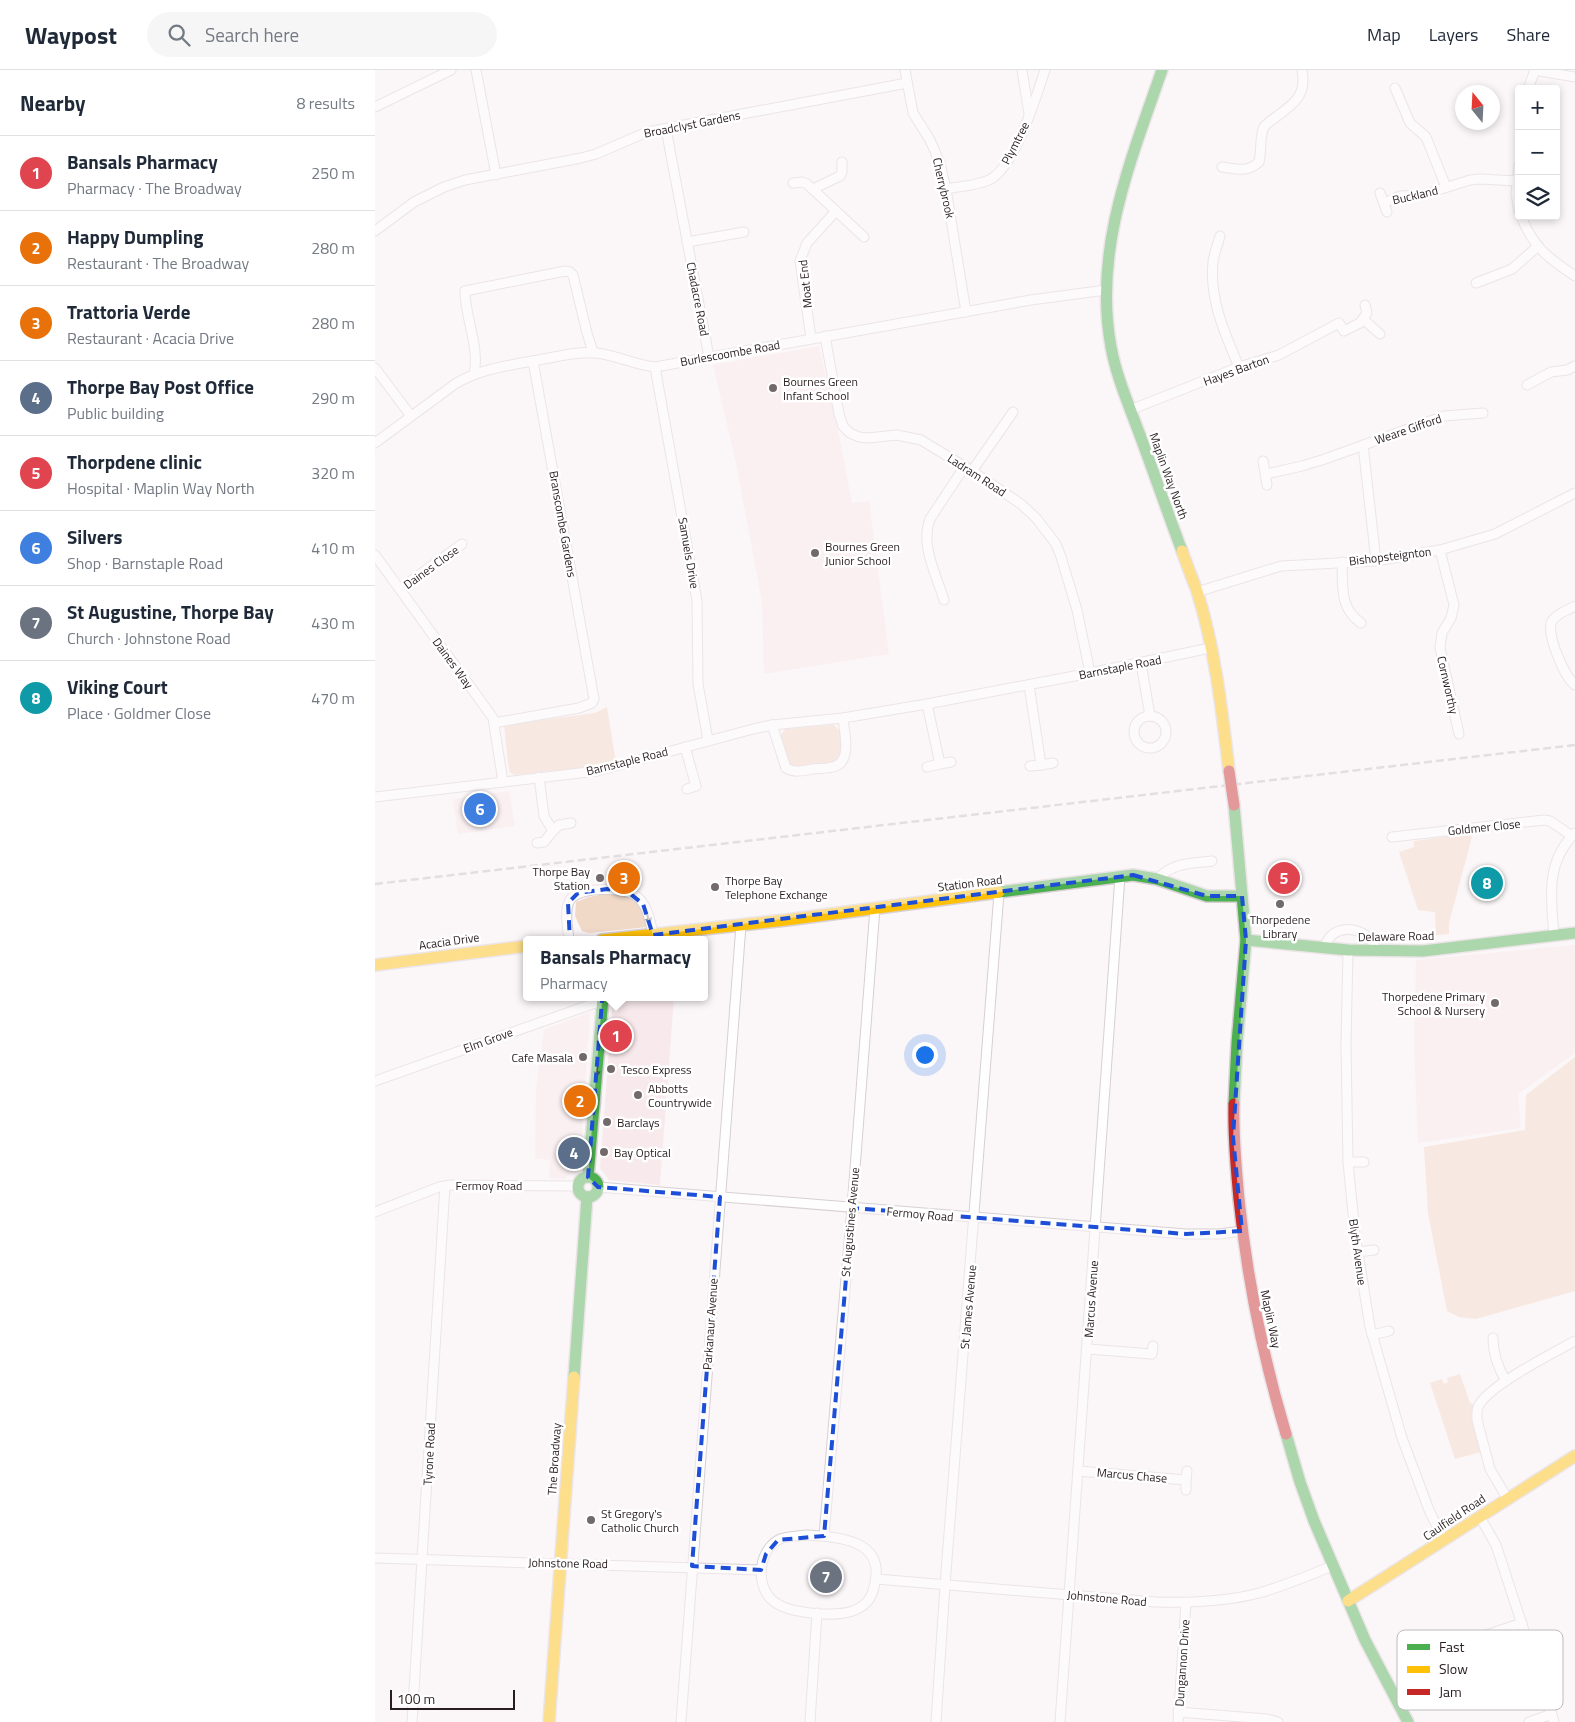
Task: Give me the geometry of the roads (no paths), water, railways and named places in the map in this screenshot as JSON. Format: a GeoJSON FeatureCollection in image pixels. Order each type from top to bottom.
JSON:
{"type":"FeatureCollection","features":[{"type":"Feature","properties":{"kind":"street"},"geometry":{"type":"LineString","coordinates":[[375,107],[451,70]]}},
{"type":"Feature","properties":{"kind":"street"},"geometry":{"type":"LineString","coordinates":[[476,70],[496,175]]}},
{"type":"Feature","properties":{"kind":"street","name":"Cherrybrook"},"geometry":{"type":"LineString","coordinates":[[905,70],[913,114],[930,140],[940,163],[966,312]]}},
{"type":"Feature","properties":{"kind":"street","name":"Plymtree"},"geometry":{"type":"LineString","coordinates":[[1022,70],[1029,117]]}},
{"type":"Feature","properties":{"kind":"street","name":"Plymtree"},"geometry":{"type":"LineString","coordinates":[[946,189],[981,182],[997,174],[1008,160],[1029,117],[1045,70]]}},
{"type":"Feature","properties":{"kind":"street","name":"Maplin Way North"},"geometry":{"type":"LineString","coordinates":[[1163,70],[1128,168],[1109,244],[1106,290],[1109,329],[1111,347],[1121,387],[1197,592],[1205,619],[1223,724],[1242,896]]}},
{"type":"Feature","properties":{"kind":"street"},"geometry":{"type":"LineString","coordinates":[[1222,167],[1245,170],[1252,168],[1259,162],[1264,128],[1268,122],[1295,102],[1301,92],[1304,81],[1302,70]]}},
{"type":"Feature","properties":{"kind":"street"},"geometry":{"type":"LineString","coordinates":[[1529,85],[1534,70],[1575,77]]}},
{"type":"Feature","properties":{"kind":"street","name":"Broadclyst Gardens"},"geometry":{"type":"LineString","coordinates":[[375,231],[414,202],[433,191],[460,182],[596,154],[647,132],[907,83]]}},
{"type":"Feature","properties":{"kind":"street"},"geometry":{"type":"LineString","coordinates":[[1026,88],[1039,89]]}},
{"type":"Feature","properties":{"kind":"street","name":"Buckland"},"geometry":{"type":"LineString","coordinates":[[1395,88],[1410,123],[1426,137],[1446,187]]}},
{"type":"Feature","properties":{"kind":"street","name":"Chadacre Road"},"geometry":{"type":"LineString","coordinates":[[666,129],[709,357]]}},
{"type":"Feature","properties":{"kind":"street"},"geometry":{"type":"LineString","coordinates":[[813,189],[840,176],[842,162]]}},
{"type":"Feature","properties":{"kind":"street","name":"Buckland"},"geometry":{"type":"LineString","coordinates":[[1384,202],[1400,196],[1421,196],[1479,178],[1515,181]]}},
{"type":"Feature","properties":{"kind":"street"},"geometry":{"type":"LineString","coordinates":[[793,183],[802,182],[813,189],[864,237]]}},
{"type":"Feature","properties":{"kind":"street","name":"Buckland"},"geometry":{"type":"LineString","coordinates":[[1380,193],[1387,212]]}},
{"type":"Feature","properties":{"kind":"street","name":"Moat End"},"geometry":{"type":"LineString","coordinates":[[811,338],[800,261],[807,243],[836,210]]}},
{"type":"Feature","properties":{"kind":"street"},"geometry":{"type":"LineString","coordinates":[[1523,220],[1537,247],[1558,265],[1575,276]]}},
{"type":"Feature","properties":{"kind":"street"},"geometry":{"type":"LineString","coordinates":[[687,242],[745,232]]}},
{"type":"Feature","properties":{"kind":"street"},"geometry":{"type":"LineString","coordinates":[[1221,236],[1213,262],[1215,300],[1224,333],[1239,367]]}},
{"type":"Feature","properties":{"kind":"street"},"geometry":{"type":"LineString","coordinates":[[1476,284],[1512,269],[1537,247]]}},
{"type":"Feature","properties":{"kind":"street"},"geometry":{"type":"LineString","coordinates":[[474,374],[475,361],[465,291],[565,271],[570,272],[573,276],[593,352]]}},
{"type":"Feature","properties":{"kind":"street","name":"Burlescoombe Road"},"geometry":{"type":"LineString","coordinates":[[375,443],[455,384],[474,374],[533,361],[581,352],[593,352],[642,366],[655,367],[1031,300],[1106,290]]}},
{"type":"Feature","properties":{"kind":"street"},"geometry":{"type":"LineString","coordinates":[[1365,305],[1367,312],[1363,319],[1380,334]]}},
{"type":"Feature","properties":{"kind":"street","name":"Hayes Barton"},"geometry":{"type":"LineString","coordinates":[[1130,410],[1239,367],[1279,355],[1339,323],[1344,331],[1360,323],[1363,319]]}},
{"type":"Feature","properties":{"kind":"street","name":"Ladram Road"},"geometry":{"type":"LineString","coordinates":[[825,336],[839,414],[843,426],[850,433],[859,438],[897,434],[909,436],[932,446],[1021,504],[1036,518],[1056,544],[1077,610],[1090,673]]}},
{"type":"Feature","properties":{"kind":"street","name":"Branscombe Gardens"},"geometry":{"type":"LineString","coordinates":[[494,723],[587,706],[595,699],[533,361]]}},
{"type":"Feature","properties":{"kind":"street"},"geometry":{"type":"LineString","coordinates":[[1527,385],[1551,372],[1567,370],[1575,366]]}},
{"type":"Feature","properties":{"kind":"street","name":"Samuels Drive"},"geometry":{"type":"LineString","coordinates":[[655,367],[697,601],[697,684],[708,740]]}},
{"type":"Feature","properties":{"kind":"street"},"geometry":{"type":"LineString","coordinates":[[375,368],[411,416]]}},
{"type":"Feature","properties":{"kind":"street"},"geometry":{"type":"LineString","coordinates":[[944,600],[927,545],[927,527],[930,519],[1013,412]]}},
{"type":"Feature","properties":{"kind":"street","name":"Weare Gifford"},"geometry":{"type":"LineString","coordinates":[[1265,474],[1302,466],[1444,416],[1483,413]]}},
{"type":"Feature","properties":{"kind":"street","name":"Weare Gifford"},"geometry":{"type":"LineString","coordinates":[[1363,445],[1376,561]]}},
{"type":"Feature","properties":{"kind":"street"},"geometry":{"type":"LineString","coordinates":[[1263,461],[1267,485]]}},
{"type":"Feature","properties":{"kind":"street","name":"Bishopsteignton"},"geometry":{"type":"LineString","coordinates":[[1197,592],[1281,566],[1376,561],[1440,550],[1495,534],[1575,494]]}},
{"type":"Feature","properties":{"kind":"street","name":"Daines Close"},"geometry":{"type":"LineString","coordinates":[[400,589],[462,544]]}},
{"type":"Feature","properties":{"kind":"street","name":"Cornworthy"},"geometry":{"type":"LineString","coordinates":[[1440,550],[1454,605],[1451,618],[1441,633],[1440,648],[1459,734]]}},
{"type":"Feature","properties":{"kind":"street","name":"Daines Way"},"geometry":{"type":"LineString","coordinates":[[375,555],[490,714],[494,723],[503,782]]}},
{"type":"Feature","properties":{"kind":"street"},"geometry":{"type":"LineString","coordinates":[[1342,562],[1345,602],[1351,616],[1361,623]]}},
{"type":"Feature","properties":{"kind":"street"},"geometry":{"type":"LineString","coordinates":[[1575,606],[1556,616],[1552,620],[1549,629],[1568,678],[1575,685]]}},
{"type":"Feature","properties":{"kind":"street","name":"Barnstaple Road"},"geometry":{"type":"LineString","coordinates":[[375,797],[605,769],[708,740],[772,726],[843,718],[927,704],[1210,648]]}},
{"type":"Feature","properties":{"kind":"street"},"geometry":{"type":"LineString","coordinates":[[1141,663],[1151,716]]}},
{"type":"Feature","properties":{"kind":"street"},"geometry":{"type":"LineString","coordinates":[[1029,685],[1041,764]]}},
{"type":"Feature","properties":{"kind":"street"},"geometry":{"type":"LineString","coordinates":[[927,704],[940,764]]}},
{"type":"Feature","properties":{"kind":"street"},"geometry":{"type":"LineString","coordinates":[[772,726],[786,768],[792,771],[835,767],[842,761],[845,753],[843,718]]}},
{"type":"Feature","properties":{"kind":"street","name":"Barnstaple Road"},"geometry":{"type":"LineString","coordinates":[[685,747],[696,786]]}},
{"type":"Feature","properties":{"kind":"street"},"geometry":{"type":"LineString","coordinates":[[927,767],[951,762]]}},
{"type":"Feature","properties":{"kind":"street"},"geometry":{"type":"LineString","coordinates":[[1029,766],[1053,763]]}},
{"type":"Feature","properties":{"kind":"street"},"geometry":{"type":"LineString","coordinates":[[539,777],[544,816],[553,831]]}},
{"type":"Feature","properties":{"kind":"street","name":"Goldmer Close"},"geometry":{"type":"LineString","coordinates":[[1392,837],[1408,840],[1544,820],[1550,821],[1574,834]]}},
{"type":"Feature","properties":{"kind":"street"},"geometry":{"type":"LineString","coordinates":[[537,843],[544,842],[559,825],[571,823]]}},
{"type":"Feature","properties":{"kind":"street"},"geometry":{"type":"LineString","coordinates":[[1554,935],[1550,893],[1551,881],[1559,855],[1574,834]]}},
{"type":"Feature","properties":{"kind":"street"},"geometry":{"type":"LineString","coordinates":[[1157,879],[1165,870],[1172,866],[1212,861]]}},
{"type":"Feature","properties":{"kind":"street","name":"Station Road"},"geometry":{"type":"LineString","coordinates":[[741,925],[1133,875],[1157,879],[1207,896],[1242,896]]}},
{"type":"Feature","properties":{"kind":"street","name":"Marcus Avenue"},"geometry":{"type":"LineString","coordinates":[[1060,1722],[1088,1349],[1120,876]]}},
{"type":"Feature","properties":{"kind":"street"},"geometry":{"type":"LineString","coordinates":[[569,936],[567,912],[568,903],[572,896],[578,893],[607,889],[618,889],[637,896],[649,915],[653,934]]}},
{"type":"Feature","properties":{"kind":"street","name":"St James Avenue"},"geometry":{"type":"LineString","coordinates":[[936,1722],[999,893]]}},
{"type":"Feature","properties":{"kind":"street","name":"Maplin Way"},"geometry":{"type":"LineString","coordinates":[[1242,896],[1246,940],[1237,1043],[1233,1137],[1241,1231],[1253,1303],[1274,1393],[1300,1482],[1332,1566],[1377,1664],[1397,1701]]}},
{"type":"Feature","properties":{"kind":"street","name":"St Augustines Avenue"},"geometry":{"type":"LineString","coordinates":[[824,1536],[875,908]]}},
{"type":"Feature","properties":{"kind":"street"},"geometry":{"type":"LineString","coordinates":[[635,936],[741,925]]}},
{"type":"Feature","properties":{"kind":"street","name":"Parkanaur Avenue"},"geometry":{"type":"LineString","coordinates":[[681,1722],[741,925]]}},
{"type":"Feature","properties":{"kind":"street"},"geometry":{"type":"LineString","coordinates":[[1324,948],[1330,936],[1343,930],[1361,932],[1367,935],[1375,944],[1376,951]]}},
{"type":"Feature","properties":{"kind":"street","name":"Delaware Road"},"geometry":{"type":"LineString","coordinates":[[1246,940],[1348,950],[1423,951],[1575,933]]}},
{"type":"Feature","properties":{"kind":"street","name":"Acacia Drive"},"geometry":{"type":"LineString","coordinates":[[375,965],[523,946]]}},
{"type":"Feature","properties":{"kind":"street","name":"Blyth Avenue"},"geometry":{"type":"LineString","coordinates":[[1348,950],[1346,1044],[1348,1162],[1355,1234],[1372,1335],[1402,1438],[1429,1510],[1444,1541]]}},
{"type":"Feature","properties":{"kind":"street","name":"Elm Grove"},"geometry":{"type":"LineString","coordinates":[[375,1081],[600,1001]]}},
{"type":"Feature","properties":{"kind":"street"},"geometry":{"type":"LineString","coordinates":[[589,1178],[602,1001]]}},
{"type":"Feature","properties":{"kind":"street"},"geometry":{"type":"LineString","coordinates":[[1348,1162],[1364,1162]]}},
{"type":"Feature","properties":{"kind":"street"},"geometry":{"type":"LineString","coordinates":[[589,1178],[596,1182],[598,1187],[594,1196],[587,1197],[582,1195],[579,1186],[582,1180],[589,1178]]}},
{"type":"Feature","properties":{"kind":"street","name":"Fermoy Road"},"geometry":{"type":"LineString","coordinates":[[375,1212],[445,1186],[579,1186]]}},
{"type":"Feature","properties":{"kind":"street","name":"Tyrone Road"},"geometry":{"type":"LineString","coordinates":[[412,1722],[445,1186]]}},
{"type":"Feature","properties":{"kind":"street","name":"Fermoy Road"},"geometry":{"type":"LineString","coordinates":[[598,1187],[1096,1228],[1186,1234],[1219,1234],[1241,1231]]}},
{"type":"Feature","properties":{"kind":"street","name":"The Broadway"},"geometry":{"type":"LineString","coordinates":[[549,1722],[587,1197]]}},
{"type":"Feature","properties":{"kind":"street"},"geometry":{"type":"LineString","coordinates":[[1358,1252],[1374,1250]]}},
{"type":"Feature","properties":{"kind":"street"},"geometry":{"type":"LineString","coordinates":[[1372,1335],[1389,1331]]}},
{"type":"Feature","properties":{"kind":"street"},"geometry":{"type":"LineString","coordinates":[[1493,1338],[1491,1350],[1506,1381]]}},
{"type":"Feature","properties":{"kind":"street"},"geometry":{"type":"LineString","coordinates":[[1507,1498],[1490,1469],[1476,1412],[1478,1406],[1506,1381],[1575,1341]]}},
{"type":"Feature","properties":{"kind":"street"},"geometry":{"type":"LineString","coordinates":[[1088,1349],[1153,1350],[1152,1364]]}},
{"type":"Feature","properties":{"kind":"street","name":"Caulfield Road"},"geometry":{"type":"LineString","coordinates":[[1348,1601],[1575,1456]]}},
{"type":"Feature","properties":{"kind":"street","name":"Marcus Chase"},"geometry":{"type":"LineString","coordinates":[[1079,1471],[1187,1475],[1186,1490]]}},
{"type":"Feature","properties":{"kind":"street"},"geometry":{"type":"LineString","coordinates":[[1480,1517],[1496,1545],[1524,1630]]}},
{"type":"Feature","properties":{"kind":"street"},"geometry":{"type":"LineString","coordinates":[[792,1536],[824,1536],[848,1540],[868,1550],[875,1564],[876,1579],[872,1594],[868,1602],[862,1607],[849,1612],[817,1613],[783,1607],[771,1599],[763,1585],[761,1570],[766,1554],[779,1540],[792,1536]]}},
{"type":"Feature","properties":{"kind":"street","name":"Johnstone Road"},"geometry":{"type":"LineString","coordinates":[[375,1558],[692,1566],[761,1570]]}},
{"type":"Feature","properties":{"kind":"street","name":"Johnstone Road"},"geometry":{"type":"LineString","coordinates":[[876,1579],[1186,1603],[1232,1599],[1258,1593],[1332,1566]]}},
{"type":"Feature","properties":{"kind":"street","name":"Dungannon Drive"},"geometry":{"type":"LineString","coordinates":[[1178,1722],[1186,1603]]}},
{"type":"Feature","properties":{"kind":"street"},"geometry":{"type":"LineString","coordinates":[[810,1722],[817,1613]]}},
{"type":"Feature","properties":{"kind":"street"},"geometry":{"type":"LineString","coordinates":[[1501,1630],[1522,1623]]}},
{"type":"Feature","properties":{"kind":"street","name":"Maplin Way"},"geometry":{"type":"LineString","coordinates":[[1402,1710],[1408,1722]]}},
{"type":"Feature","properties":{"kind":"street"},"geometry":{"type":"LineString","coordinates":[[1179,1712],[1267,1718],[1278,1722]]}},
{"type":"Feature","properties":{"kind":"street"},"geometry":{"type":"LineString","coordinates":[[1529,1722],[1553,1718]]}},
{"type":"Feature","properties":{"kind":"railway"},"geometry":{"type":"LineString","coordinates":[[375,884],[1575,745]]}},
{"type":"Feature","properties":{"kind":"place","name":"Bournes Green Infant School"},"geometry":{"type":"Point","coordinates":[773,388]}},
{"type":"Feature","properties":{"kind":"place","name":"Bournes Green Junior School"},"geometry":{"type":"Point","coordinates":[815,553]}},
{"type":"Feature","properties":{"kind":"place","name":"Silvers"},"geometry":{"type":"Point","coordinates":[480,809]}},
{"type":"Feature","properties":{"kind":"place","name":"Thorpe Bay Station"},"geometry":{"type":"Point","coordinates":[600,878]}},
{"type":"Feature","properties":{"kind":"place","name":"Trattoria Verde"},"geometry":{"type":"Point","coordinates":[624,878]}},
{"type":"Feature","properties":{"kind":"place","name":"Thorpdene clinic"},"geometry":{"type":"Point","coordinates":[1284,878]}},
{"type":"Feature","properties":{"kind":"place","name":"Viking Court"},"geometry":{"type":"Point","coordinates":[1487,883]}},
{"type":"Feature","properties":{"kind":"place","name":"Thorpe Bay Telephone Exchange"},"geometry":{"type":"Point","coordinates":[715,887]}},
{"type":"Feature","properties":{"kind":"place","name":"Thorpedene Library"},"geometry":{"type":"Point","coordinates":[1280,904]}},
{"type":"Feature","properties":{"kind":"place","name":"Thorpedene Primary School & Nursery"},"geometry":{"type":"Point","coordinates":[1495,1003]}},
{"type":"Feature","properties":{"kind":"place","name":"Bansals Pharmacy"},"geometry":{"type":"Point","coordinates":[616,1036]}},
{"type":"Feature","properties":{"kind":"place","name":"Cafe Masala"},"geometry":{"type":"Point","coordinates":[583,1057]}},
{"type":"Feature","properties":{"kind":"place","name":"Tesco Express"},"geometry":{"type":"Point","coordinates":[611,1069]}},
{"type":"Feature","properties":{"kind":"place","name":"Abbotts Countrywide"},"geometry":{"type":"Point","coordinates":[638,1095]}},
{"type":"Feature","properties":{"kind":"place","name":"Happy Dumpling"},"geometry":{"type":"Point","coordinates":[580,1101]}},
{"type":"Feature","properties":{"kind":"place","name":"Barclays"},"geometry":{"type":"Point","coordinates":[607,1122]}},
{"type":"Feature","properties":{"kind":"place","name":"Bay Optical"},"geometry":{"type":"Point","coordinates":[604,1152]}},
{"type":"Feature","properties":{"kind":"place","name":"Thorpe Bay Post Office"},"geometry":{"type":"Point","coordinates":[574,1153]}},
{"type":"Feature","properties":{"kind":"place","name":"St Gregory's Catholic Church"},"geometry":{"type":"Point","coordinates":[591,1520]}},
{"type":"Feature","properties":{"kind":"place","name":"St Augustine, Thorpe Bay"},"geometry":{"type":"Point","coordinates":[826,1577]}}]}
